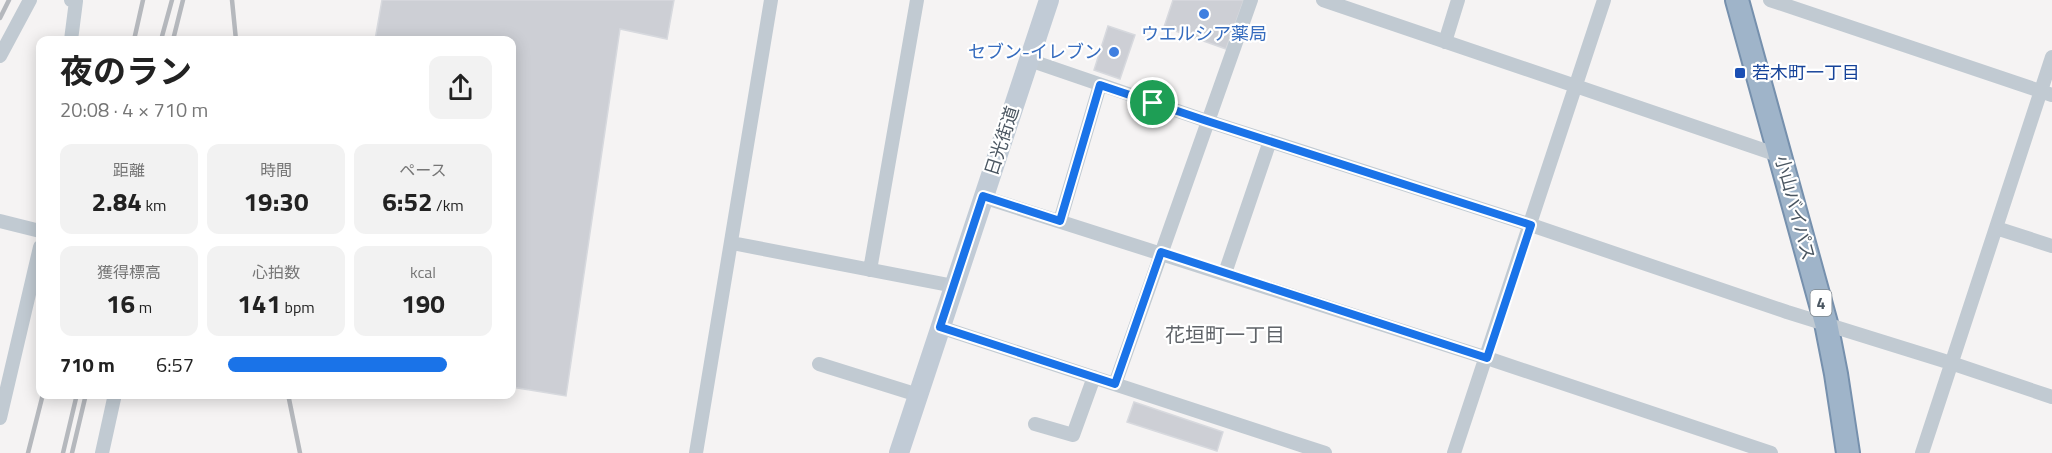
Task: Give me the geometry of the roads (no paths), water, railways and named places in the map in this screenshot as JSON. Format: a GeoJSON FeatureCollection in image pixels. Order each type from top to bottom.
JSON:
{"type":"FeatureCollection","features":[{"type":"Feature","properties":{"kind":"highway","name":"小山バイパス"},"geometry":{"type":"LineString","coordinates":[[1737,0],[1826,323],[1848,453]]}},
{"type":"Feature","properties":{"kind":"main road","name":"日光街道"},"geometry":{"type":"LineString","coordinates":[[899,453],[1049,0]]}},
{"type":"Feature","properties":{"kind":"street"},"geometry":{"type":"LineString","coordinates":[[0,56],[30,0]]}},
{"type":"Feature","properties":{"kind":"street"},"geometry":{"type":"LineString","coordinates":[[71,0],[76,1],[72,36]]}},
{"type":"Feature","properties":{"kind":"street"},"geometry":{"type":"LineString","coordinates":[[696,453],[771,0]]}},
{"type":"Feature","properties":{"kind":"street"},"geometry":{"type":"LineString","coordinates":[[870,270],[917,0]]}},
{"type":"Feature","properties":{"kind":"street"},"geometry":{"type":"LineString","coordinates":[[1115,384],[1251,0]]}},
{"type":"Feature","properties":{"kind":"street"},"geometry":{"type":"LineString","coordinates":[[1323,0],[1781,156]]}},
{"type":"Feature","properties":{"kind":"street"},"geometry":{"type":"LineString","coordinates":[[1445,42],[1458,0]]}},
{"type":"Feature","properties":{"kind":"street"},"geometry":{"type":"LineString","coordinates":[[1454,453],[1604,0]]}},
{"type":"Feature","properties":{"kind":"street"},"geometry":{"type":"LineString","coordinates":[[1770,0],[2046,93]]}},
{"type":"Feature","properties":{"kind":"street"},"geometry":{"type":"LineString","coordinates":[[1922,453],[1996,228],[2046,93],[2052,57]]}},
{"type":"Feature","properties":{"kind":"street"},"geometry":{"type":"LineString","coordinates":[[1029,60],[1207,121],[2052,397]]}},
{"type":"Feature","properties":{"kind":"street"},"geometry":{"type":"LineString","coordinates":[[1060,221],[1100,85]]}},
{"type":"Feature","properties":{"kind":"street"},"geometry":{"type":"LineString","coordinates":[[1225,273],[1270,141]]}},
{"type":"Feature","properties":{"kind":"street"},"geometry":{"type":"LineString","coordinates":[[983,196],[1487,358],[1771,453]]}},
{"type":"Feature","properties":{"kind":"street"},"geometry":{"type":"LineString","coordinates":[[0,221],[36,230]]}},
{"type":"Feature","properties":{"kind":"street"},"geometry":{"type":"LineString","coordinates":[[1996,228],[2052,246]]}},
{"type":"Feature","properties":{"kind":"street"},"geometry":{"type":"LineString","coordinates":[[732,243],[954,286]]}},
{"type":"Feature","properties":{"kind":"street"},"geometry":{"type":"LineString","coordinates":[[0,418],[36,265]]}},
{"type":"Feature","properties":{"kind":"street"},"geometry":{"type":"LineString","coordinates":[[940,327],[1325,453]]}},
{"type":"Feature","properties":{"kind":"street"},"geometry":{"type":"LineString","coordinates":[[819,364],[918,394]]}},
{"type":"Feature","properties":{"kind":"street"},"geometry":{"type":"LineString","coordinates":[[1035,424],[1072,435],[1094,377]]}},
{"type":"Feature","properties":{"kind":"street"},"geometry":{"type":"LineString","coordinates":[[102,453],[114,399]]}},
{"type":"Feature","properties":{"kind":"railway"},"geometry":{"type":"LineString","coordinates":[[0,18],[9,0]]}},
{"type":"Feature","properties":{"kind":"railway"},"geometry":{"type":"LineString","coordinates":[[135,36],[143,0]]}},
{"type":"Feature","properties":{"kind":"railway"},"geometry":{"type":"LineString","coordinates":[[162,36],[172,0]]}},
{"type":"Feature","properties":{"kind":"railway"},"geometry":{"type":"LineString","coordinates":[[174,36],[183,0]]}},
{"type":"Feature","properties":{"kind":"railway"},"geometry":{"type":"LineString","coordinates":[[232,0],[236,36]]}},
{"type":"Feature","properties":{"kind":"railway"},"geometry":{"type":"LineString","coordinates":[[28,453],[42,399]]}},
{"type":"Feature","properties":{"kind":"railway"},"geometry":{"type":"LineString","coordinates":[[63,453],[76,399]]}},
{"type":"Feature","properties":{"kind":"railway"},"geometry":{"type":"LineString","coordinates":[[72,453],[85,399]]}},
{"type":"Feature","properties":{"kind":"railway"},"geometry":{"type":"LineString","coordinates":[[289,399],[300,453]]}},
{"type":"Feature","properties":{"kind":"place","name":"ウエルシア薬局"},"geometry":{"type":"Point","coordinates":[1204,14]}},
{"type":"Feature","properties":{"kind":"place","name":"セブン-イレブン"},"geometry":{"type":"Point","coordinates":[1114,52]}},
{"type":"Feature","properties":{"kind":"place","name":"若木町一丁目"},"geometry":{"type":"Point","coordinates":[1740,73]}},
{"type":"Feature","properties":{"kind":"district","name":"花垣町一丁目"},"geometry":{"type":"Point","coordinates":[1225,335]}}]}
